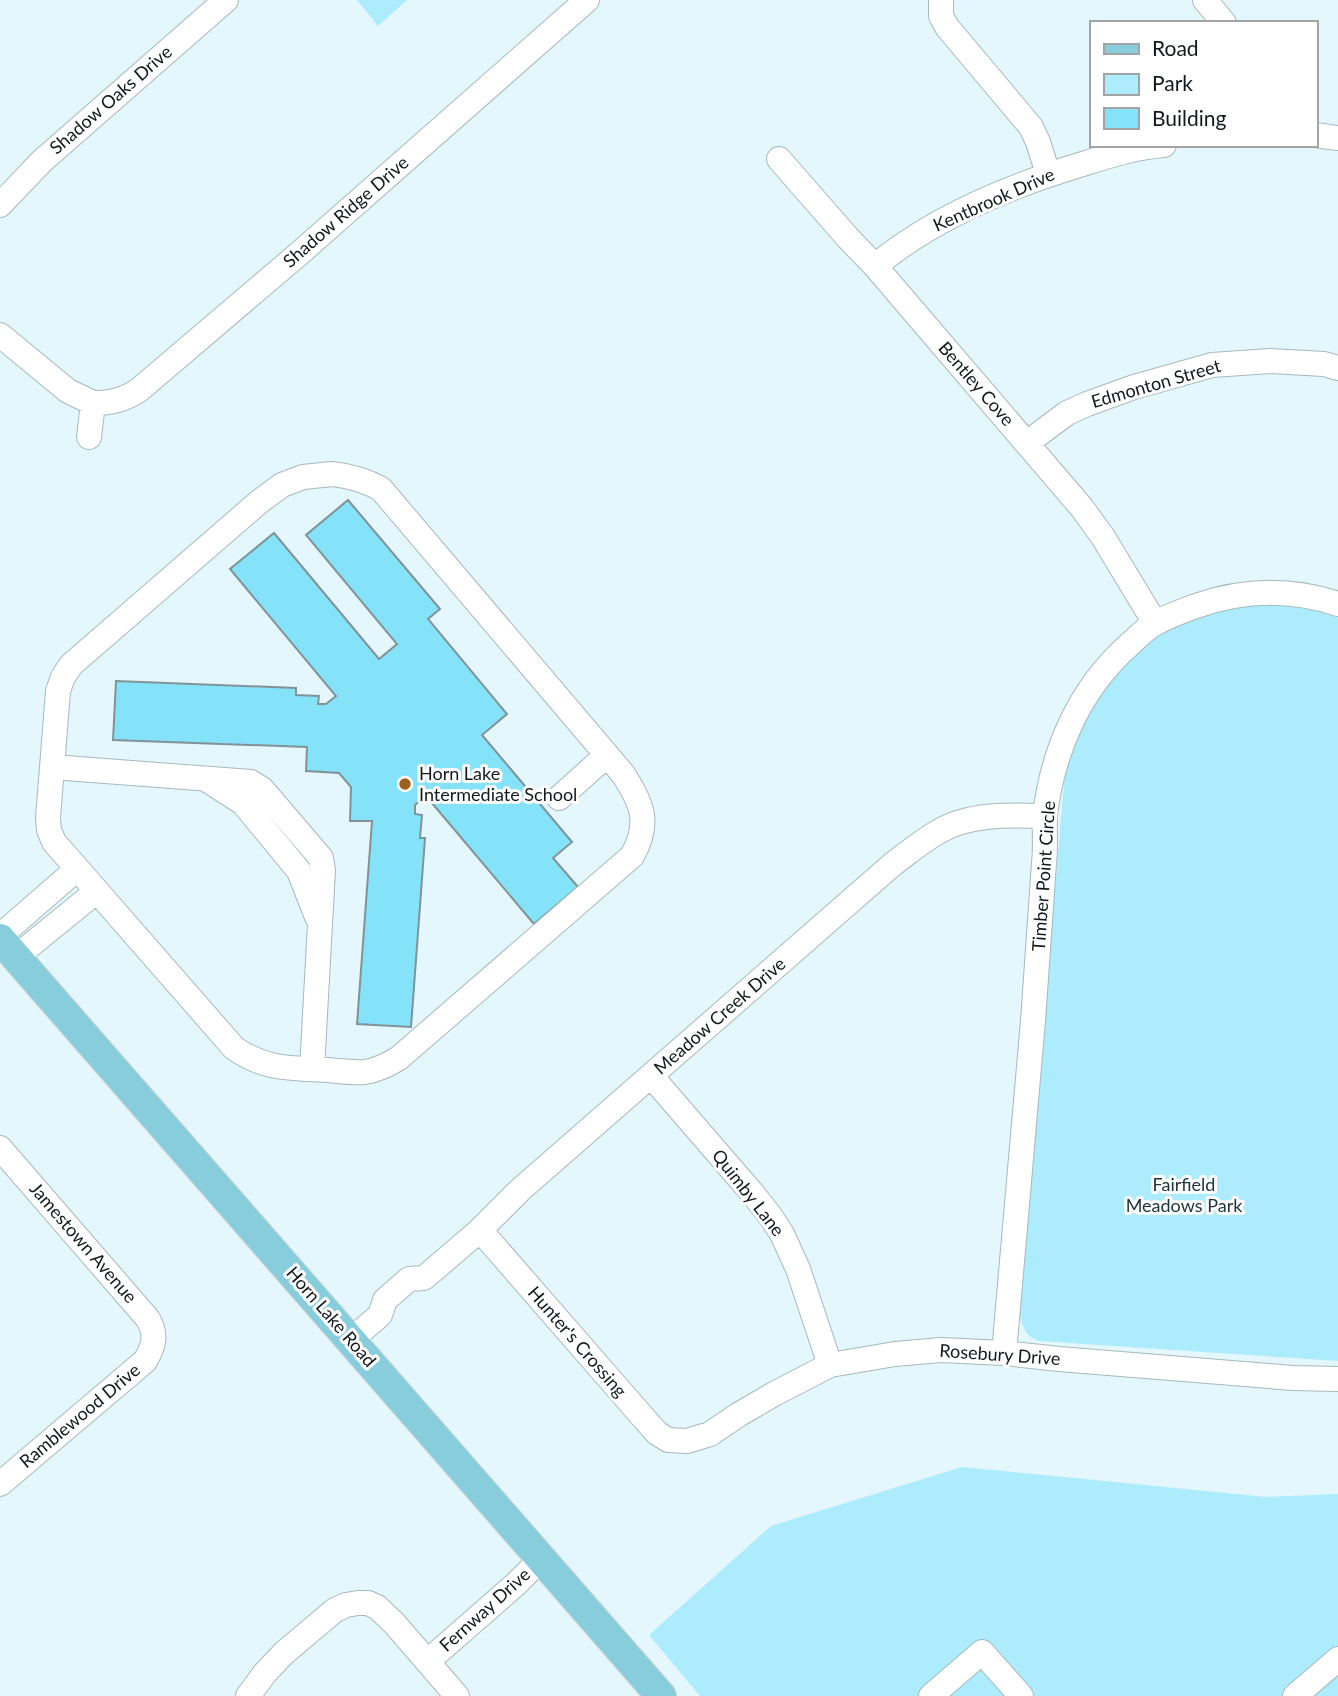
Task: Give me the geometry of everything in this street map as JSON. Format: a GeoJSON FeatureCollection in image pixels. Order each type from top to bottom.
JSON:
{"type":"FeatureCollection","features":[{"type":"Feature","properties":{"kind":"main road","name":"Horn Lake Road"},"geometry":{"type":"LineString","coordinates":[[5,948],[661,1696]]}},
{"type":"Feature","properties":{"kind":"street","name":"Shadow Oaks Drive"},"geometry":{"type":"LineString","coordinates":[[0,205],[41,161],[226,0]]}},
{"type":"Feature","properties":{"kind":"street","name":"Shadow Ridge Drive"},"geometry":{"type":"LineString","coordinates":[[93,404],[127,398],[139,390],[587,0]]}},
{"type":"Feature","properties":{"kind":"street"},"geometry":{"type":"LineString","coordinates":[[941,0],[941,16],[947,27],[1031,127],[1048,174]]}},
{"type":"Feature","properties":{"kind":"street"},"geometry":{"type":"LineString","coordinates":[[1205,0],[1222,21]]}},
{"type":"Feature","properties":{"kind":"street"},"geometry":{"type":"LineString","coordinates":[[1317,135],[1338,138]]}},
{"type":"Feature","properties":{"kind":"street","name":"Kentbrook Drive"},"geometry":{"type":"LineString","coordinates":[[875,267],[910,240],[963,210],[1048,174],[1118,153],[1152,147]]}},
{"type":"Feature","properties":{"kind":"street","name":"Bentley Cove"},"geometry":{"type":"LineString","coordinates":[[779,159],[1082,508],[1103,537],[1155,623]]}},
{"type":"Feature","properties":{"kind":"street"},"geometry":{"type":"LineString","coordinates":[[0,335],[68,391],[93,404],[89,437]]}},
{"type":"Feature","properties":{"kind":"street","name":"Edmonton Street"},"geometry":{"type":"LineString","coordinates":[[1027,443],[1067,413],[1087,404],[1134,387],[1212,365],[1270,361],[1324,364],[1338,368]]}},
{"type":"Feature","properties":{"kind":"street"},"geometry":{"type":"LineString","coordinates":[[349,475],[382,489],[607,755],[623,774],[641,807],[641,833],[632,856],[400,1058],[379,1069],[363,1072],[279,1067],[261,1063],[234,1048],[54,842],[49,830],[58,691],[62,677],[71,665],[259,502],[282,485],[303,477],[349,475]]}},
{"type":"Feature","properties":{"kind":"street","name":"Timber Point Circle"},"geometry":{"type":"LineString","coordinates":[[1004,1353],[1038,956],[1046,850],[1045,816],[1056,761],[1065,736],[1083,699],[1105,668],[1155,623],[1212,600],[1242,594],[1290,593],[1338,604]]}},
{"type":"Feature","properties":{"kind":"street"},"geometry":{"type":"LineString","coordinates":[[559,797],[607,755]]}},
{"type":"Feature","properties":{"kind":"street"},"geometry":{"type":"LineString","coordinates":[[52,767],[204,778],[243,803],[299,871],[320,924],[312,1069]]}},
{"type":"Feature","properties":{"kind":"street","name":"Meadow Creek Drive"},"geometry":{"type":"LineString","coordinates":[[351,1340],[380,1315],[385,1300],[409,1279],[424,1278],[480,1230],[520,1191],[893,864],[940,830],[962,822],[1007,815],[1045,816]]}},
{"type":"Feature","properties":{"kind":"street"},"geometry":{"type":"LineString","coordinates":[[5,948],[77,869]]}},
{"type":"Feature","properties":{"kind":"street"},"geometry":{"type":"LineString","coordinates":[[5,948],[97,891]]}},
{"type":"Feature","properties":{"kind":"street","name":"Quimby Lane"},"geometry":{"type":"LineString","coordinates":[[652,1077],[752,1194],[782,1234],[798,1269],[830,1366]]}},
{"type":"Feature","properties":{"kind":"street","name":"Jamestown Avenue"},"geometry":{"type":"LineString","coordinates":[[0,1148],[148,1319],[153,1328],[153,1343]]}},
{"type":"Feature","properties":{"kind":"street","name":"Hunter's Crossing"},"geometry":{"type":"LineString","coordinates":[[480,1230],[657,1433],[667,1440],[682,1441]]}},
{"type":"Feature","properties":{"kind":"street","name":"Ramblewood Drive"},"geometry":{"type":"LineString","coordinates":[[0,1484],[145,1361],[153,1343]]}},
{"type":"Feature","properties":{"kind":"street","name":"Rosebury Drive"},"geometry":{"type":"LineString","coordinates":[[682,1441],[710,1434],[774,1394],[830,1366],[895,1354],[942,1350],[1004,1353],[1293,1378],[1338,1379]]}},
{"type":"Feature","properties":{"kind":"street","name":"Fernway Drive"},"geometry":{"type":"LineString","coordinates":[[428,1661],[541,1559]]}},
{"type":"Feature","properties":{"kind":"street"},"geometry":{"type":"LineString","coordinates":[[248,1696],[294,1644],[335,1610],[358,1603],[377,1607],[457,1696]]}},
{"type":"Feature","properties":{"kind":"street"},"geometry":{"type":"LineString","coordinates":[[942,1693],[982,1652],[1021,1696]]}},
{"type":"Feature","properties":{"kind":"street"},"geometry":{"type":"LineString","coordinates":[[1298,1695],[1338,1658]]}},
{"type":"Feature","properties":{"kind":"green space"},"geometry":{"type":"Polygon","coordinates":[[[357,0],[407,0],[378,26],[357,0]]]}},
{"type":"Feature","properties":{"kind":"green space","name":"Fairfield Meadows Park"},"geometry":{"type":"Polygon","coordinates":[[[1268,601],[1323,611],[1338,617],[1338,1361],[1039,1341],[1027,1334],[1019,1314],[1066,760],[1080,718],[1142,642],[1189,616],[1268,601]]]}},
{"type":"Feature","properties":{"kind":"green space"},"geometry":{"type":"Polygon","coordinates":[[[962,1467],[1266,1497],[1338,1494],[1338,1696],[700,1696],[649,1635],[771,1526],[962,1467]]]}},
{"type":"Feature","properties":{"kind":"building"},"geometry":{"type":"Polygon","coordinates":[[[348,500],[440,609],[428,619],[507,714],[482,735],[572,842],[553,858],[578,887],[534,924],[426,796],[415,805],[415,814],[422,815],[420,838],[425,838],[411,1027],[357,1024],[372,821],[350,821],[351,787],[339,773],[306,771],[307,747],[113,740],[116,681],[296,688],[296,695],[319,696],[318,704],[326,704],[336,696],[230,569],[274,533],[379,659],[397,644],[306,535],[348,500]]]}},
{"type":"Feature","properties":{"kind":"place","name":"Horn Lake Intermediate School"},"geometry":{"type":"Point","coordinates":[405,784]}}]}
